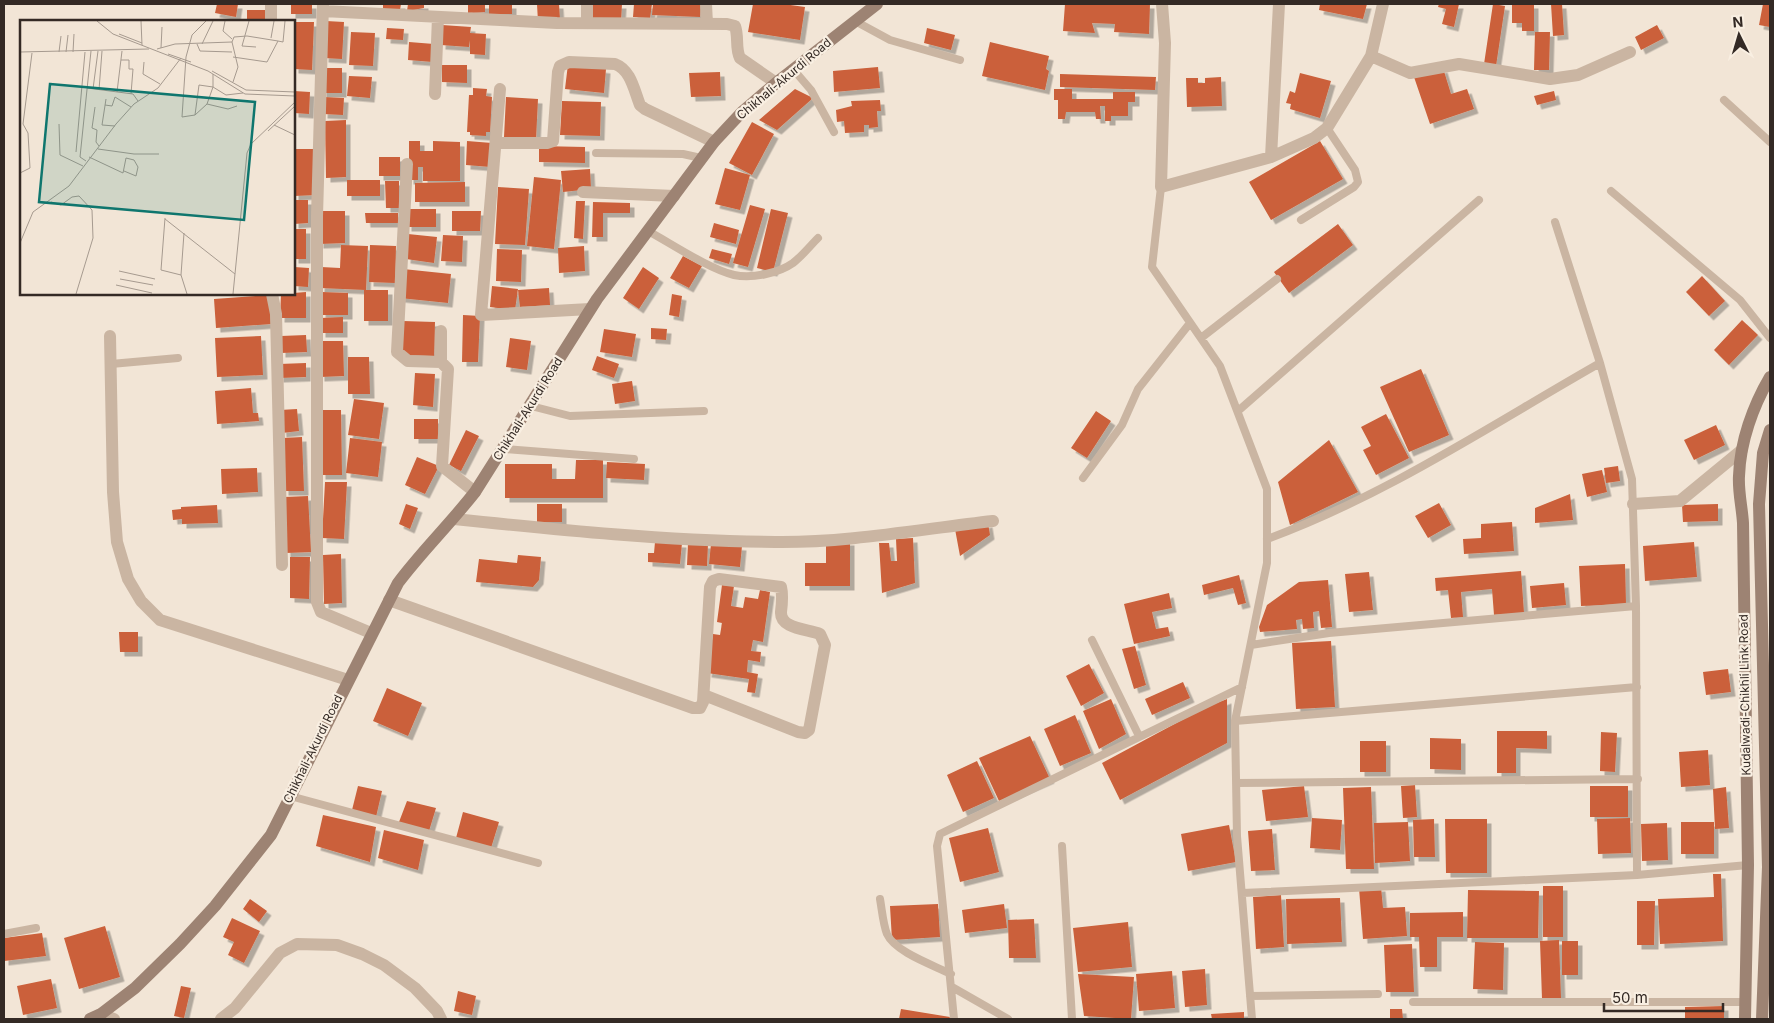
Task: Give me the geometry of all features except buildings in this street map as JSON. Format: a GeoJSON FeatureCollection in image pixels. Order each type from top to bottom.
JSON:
{"type":"FeatureCollection","features":[{"type":"Feature","properties":{"kind":"main road","name":"Chikhali-Akurdi Road"},"geometry":{"type":"LineString","coordinates":[[93,1018],[148,976],[215,906],[271,835],[389,600],[420,552],[454,519],[475,492],[504,449],[590,309],[701,158],[742,112],[792,69],[876,4]]}},
{"type":"Feature","properties":{"kind":"main road","name":"Kudalwadi-Chikhli Link Road"},"geometry":{"type":"LineString","coordinates":[[1745,1019],[1748,865],[1743,523],[1739,476],[1742,450],[1757,400],[1770,377]]}},
{"type":"Feature","properties":{"kind":"main road","name":"Kudalwadi-Chikhli Link Road"},"geometry":{"type":"LineString","coordinates":[[1762,1019],[1766,995],[1768,867],[1758,504],[1763,453],[1770,430]]}},
{"type":"Feature","properties":{"kind":"main road"},"geometry":{"type":"LineString","coordinates":[[1748,865],[1768,867]]}},
{"type":"Feature","properties":{"kind":"street"},"geometry":{"type":"LineString","coordinates":[[271,4],[271,20]]}},
{"type":"Feature","properties":{"kind":"street"},"geometry":{"type":"LineString","coordinates":[[587,4],[587,23]]}},
{"type":"Feature","properties":{"kind":"street"},"geometry":{"type":"LineString","coordinates":[[706,4],[706,24]]}},
{"type":"Feature","properties":{"kind":"street"},"geometry":{"type":"LineString","coordinates":[[1162,4],[1165,43],[1161,187],[1271,157],[1314,138],[1327,128],[1370,56],[1383,4]]}},
{"type":"Feature","properties":{"kind":"street"},"geometry":{"type":"LineString","coordinates":[[1271,157],[1280,4]]}},
{"type":"Feature","properties":{"kind":"street"},"geometry":{"type":"LineString","coordinates":[[371,633],[321,612],[317,602],[317,216],[323,7],[434,12],[587,23],[735,26],[737,52],[740,58],[776,83]]}},
{"type":"Feature","properties":{"kind":"street"},"geometry":{"type":"LineString","coordinates":[[434,12],[435,94]]}},
{"type":"Feature","properties":{"kind":"street"},"geometry":{"type":"LineString","coordinates":[[1370,56],[1410,73],[1459,64],[1550,79],[1578,75],[1630,52]]}},
{"type":"Feature","properties":{"kind":"street"},"geometry":{"type":"LineString","coordinates":[[496,142],[547,143],[553,141],[558,72],[560,66],[569,62],[622,66],[626,71],[640,105],[714,142]]}},
{"type":"Feature","properties":{"kind":"street"},"geometry":{"type":"LineString","coordinates":[[500,89],[481,315],[590,309]]}},
{"type":"Feature","properties":{"kind":"street"},"geometry":{"type":"LineString","coordinates":[[407,164],[397,352],[408,361],[442,362]]}},
{"type":"Feature","properties":{"kind":"street"},"geometry":{"type":"LineString","coordinates":[[583,192],[674,196]]}},
{"type":"Feature","properties":{"kind":"street"},"geometry":{"type":"LineString","coordinates":[[272,295],[276,314],[282,565]]}},
{"type":"Feature","properties":{"kind":"street"},"geometry":{"type":"LineString","coordinates":[[440,331],[442,362],[448,369],[442,466],[475,492]]}},
{"type":"Feature","properties":{"kind":"street"},"geometry":{"type":"LineString","coordinates":[[110,336],[113,492],[117,542],[128,579],[141,602],[160,620],[348,680]]}},
{"type":"Feature","properties":{"kind":"street"},"geometry":{"type":"LineString","coordinates":[[1633,504],[1680,501],[1742,450]]}},
{"type":"Feature","properties":{"kind":"street"},"geometry":{"type":"LineString","coordinates":[[454,519],[575,531],[776,542],[851,537],[993,521]]}},
{"type":"Feature","properties":{"kind":"street"},"geometry":{"type":"LineString","coordinates":[[389,600],[693,708],[700,708],[704,694],[710,587],[713,581],[719,579],[781,587],[781,617],[783,621],[789,625],[820,634],[825,645],[809,730],[805,733],[798,732],[704,694]]}},
{"type":"Feature","properties":{"kind":"street"},"geometry":{"type":"LineString","coordinates":[[221,1019],[235,1008],[280,953],[296,944],[337,945],[362,954],[384,965],[415,988],[441,1019]]}},
{"type":"Feature","properties":{"kind":"street"},"geometry":{"type":"LineString","coordinates":[[93,1018],[114,1019]]}},
{"type":"Feature","properties":{"kind":"lane"},"geometry":{"type":"LineString","coordinates":[[855,21],[890,40],[960,60]]}},
{"type":"Feature","properties":{"kind":"lane"},"geometry":{"type":"LineString","coordinates":[[792,69],[811,90],[834,132]]}},
{"type":"Feature","properties":{"kind":"lane"},"geometry":{"type":"LineString","coordinates":[[1724,100],[1770,142]]}},
{"type":"Feature","properties":{"kind":"lane"},"geometry":{"type":"LineString","coordinates":[[1300,220],[1354,187],[1358,182],[1355,170],[1327,128]]}},
{"type":"Feature","properties":{"kind":"lane"},"geometry":{"type":"LineString","coordinates":[[596,153],[683,154],[701,158]]}},
{"type":"Feature","properties":{"kind":"lane"},"geometry":{"type":"LineString","coordinates":[[1161,187],[1152,267],[1220,366],[1267,489],[1267,563],[1235,721],[1236,783],[1242,893],[1252,1019]]}},
{"type":"Feature","properties":{"kind":"lane"},"geometry":{"type":"LineString","coordinates":[[1611,191],[1740,300],[1770,338]]}},
{"type":"Feature","properties":{"kind":"lane"},"geometry":{"type":"LineString","coordinates":[[1238,412],[1479,200]]}},
{"type":"Feature","properties":{"kind":"lane"},"geometry":{"type":"LineString","coordinates":[[1555,222],[1600,363],[1628,462],[1633,504],[1636,606],[1637,874]]}},
{"type":"Feature","properties":{"kind":"lane"},"geometry":{"type":"LineString","coordinates":[[648,231],[718,268],[734,275],[743,276],[778,271],[793,263],[818,238]]}},
{"type":"Feature","properties":{"kind":"lane"},"geometry":{"type":"LineString","coordinates":[[1201,338],[1277,279]]}},
{"type":"Feature","properties":{"kind":"lane"},"geometry":{"type":"LineString","coordinates":[[1084,478],[1122,425],[1138,389],[1190,323]]}},
{"type":"Feature","properties":{"kind":"lane"},"geometry":{"type":"LineString","coordinates":[[111,364],[178,358]]}},
{"type":"Feature","properties":{"kind":"lane"},"geometry":{"type":"LineString","coordinates":[[1267,539],[1311,523],[1378,491],[1600,363]]}},
{"type":"Feature","properties":{"kind":"lane"},"geometry":{"type":"LineString","coordinates":[[531,406],[570,416],[704,411]]}},
{"type":"Feature","properties":{"kind":"lane"},"geometry":{"type":"LineString","coordinates":[[504,449],[634,459]]}},
{"type":"Feature","properties":{"kind":"lane"},"geometry":{"type":"LineString","coordinates":[[1250,645],[1329,633],[1636,606]]}},
{"type":"Feature","properties":{"kind":"lane"},"geometry":{"type":"LineString","coordinates":[[1092,640],[1139,736]]}},
{"type":"Feature","properties":{"kind":"lane"},"geometry":{"type":"LineString","coordinates":[[954,1019],[937,846],[940,834],[1242,687]]}},
{"type":"Feature","properties":{"kind":"lane"},"geometry":{"type":"LineString","coordinates":[[1235,721],[1637,688]]}},
{"type":"Feature","properties":{"kind":"lane"},"geometry":{"type":"LineString","coordinates":[[1236,783],[1638,779]]}},
{"type":"Feature","properties":{"kind":"lane"},"geometry":{"type":"LineString","coordinates":[[290,796],[538,863]]}},
{"type":"Feature","properties":{"kind":"lane"},"geometry":{"type":"LineString","coordinates":[[1062,846],[1072,1019]]}},
{"type":"Feature","properties":{"kind":"lane"},"geometry":{"type":"LineString","coordinates":[[1242,893],[1637,874],[1748,865]]}},
{"type":"Feature","properties":{"kind":"lane"},"geometry":{"type":"LineString","coordinates":[[880,899],[886,932],[891,941],[900,948],[951,974]]}},
{"type":"Feature","properties":{"kind":"lane"},"geometry":{"type":"LineString","coordinates":[[4,934],[36,928]]}},
{"type":"Feature","properties":{"kind":"lane"},"geometry":{"type":"LineString","coordinates":[[952,987],[1008,1019]]}},
{"type":"Feature","properties":{"kind":"lane"},"geometry":{"type":"LineString","coordinates":[[1250,996],[1378,994]]}},
{"type":"Feature","properties":{"kind":"lane"},"geometry":{"type":"LineString","coordinates":[[1413,1002],[1744,1002]]}}]}
